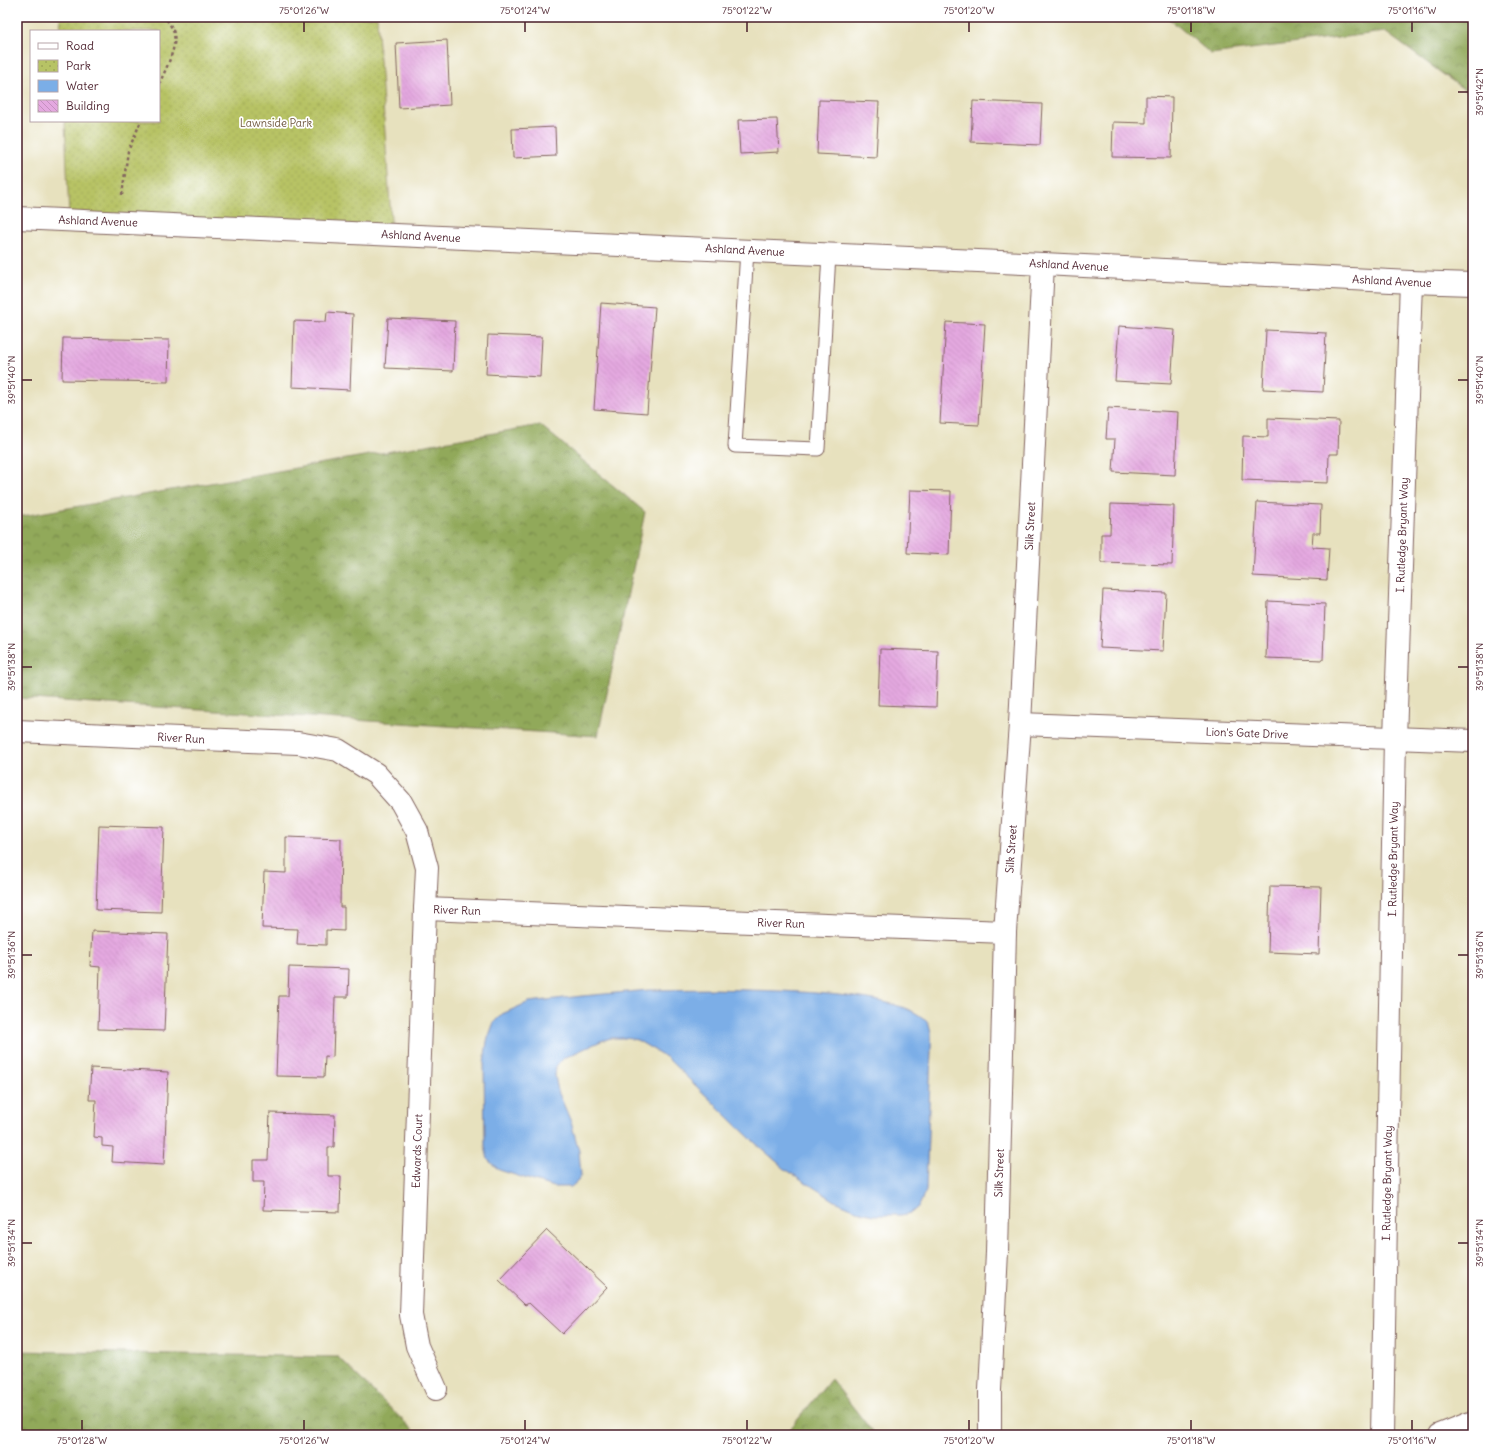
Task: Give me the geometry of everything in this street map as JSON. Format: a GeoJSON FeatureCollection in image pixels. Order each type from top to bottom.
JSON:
{"type":"FeatureCollection","features":[{"type":"Feature","properties":{"kind":"street","name":"Ashland Avenue"},"geometry":{"type":"LineString","coordinates":[[17,218],[1473,284]]}},
{"type":"Feature","properties":{"kind":"street","name":"Silk Street"},"geometry":{"type":"LineString","coordinates":[[990,1435],[990,1390],[996,1252],[1005,932],[1020,724],[1043,264]]}},
{"type":"Feature","properties":{"kind":"street","name":"I. Rutledge Bryant Way"},"geometry":{"type":"LineString","coordinates":[[1382,1435],[1395,738],[1411,282]]}},
{"type":"Feature","properties":{"kind":"street","name":"Lion's Gate Drive"},"geometry":{"type":"LineString","coordinates":[[1020,724],[1473,740]]}},
{"type":"Feature","properties":{"kind":"street","name":"River Run"},"geometry":{"type":"LineString","coordinates":[[17,731],[298,743],[338,750],[376,774],[401,802],[417,831],[427,868],[425,909],[1005,932]]}},
{"type":"Feature","properties":{"kind":"street","name":"Edwards Court"},"geometry":{"type":"LineString","coordinates":[[425,909],[411,1315],[417,1346],[436,1389]]}},
{"type":"Feature","properties":{"kind":"street"},"geometry":{"type":"LineString","coordinates":[[1440,1435],[1473,1422]]}},
{"type":"Feature","properties":{"kind":"lane"},"geometry":{"type":"LineString","coordinates":[[748,250],[735,446],[818,449],[829,254]]}},
{"type":"Feature","properties":{"kind":"path"},"geometry":{"type":"LineString","coordinates":[[160,82],[174,44],[174,34],[165,17]]}},
{"type":"Feature","properties":{"kind":"path"},"geometry":{"type":"LineString","coordinates":[[121,222],[122,188],[128,151],[141,122]]}},
{"type":"Feature","properties":{"kind":"green space","name":"Lawnside Park"},"geometry":{"type":"Polygon","coordinates":[[[60,17],[377,17],[392,234],[69,218],[65,122],[160,122],[160,30],[61,30],[60,17]]]}},
{"type":"Feature","properties":{"kind":"green space"},"geometry":{"type":"Polygon","coordinates":[[[1167,17],[1473,17],[1473,96],[1385,32],[1211,54],[1167,17]]]}},
{"type":"Feature","properties":{"kind":"green space"},"geometry":{"type":"Polygon","coordinates":[[[540,425],[645,512],[598,736],[17,698],[17,517],[540,425]]]}},
{"type":"Feature","properties":{"kind":"green space"},"geometry":{"type":"Polygon","coordinates":[[[17,1351],[338,1357],[418,1435],[17,1435],[17,1351]]]}},
{"type":"Feature","properties":{"kind":"green space"},"geometry":{"type":"Polygon","coordinates":[[[831,1379],[875,1435],[785,1435],[831,1379]]]}},
{"type":"Feature","properties":{"kind":"water"},"geometry":{"type":"Polygon","coordinates":[[[713,989],[826,994],[859,998],[889,1003],[912,1011],[927,1022],[931,1032],[931,1040],[926,1191],[919,1206],[911,1213],[901,1215],[873,1215],[861,1212],[835,1201],[785,1169],[753,1141],[666,1057],[637,1040],[625,1038],[611,1038],[601,1041],[564,1058],[556,1066],[555,1076],[558,1091],[571,1122],[579,1151],[581,1175],[578,1181],[571,1187],[553,1187],[499,1170],[488,1160],[485,1146],[484,1062],[487,1041],[494,1022],[502,1014],[529,1002],[649,990],[713,989]]]}},
{"type":"Feature","properties":{"kind":"building"},"geometry":{"type":"Polygon","coordinates":[[[447,40],[450,105],[399,108],[396,43],[447,40]]]}},
{"type":"Feature","properties":{"kind":"building"},"geometry":{"type":"Polygon","coordinates":[[[1146,96],[1172,97],[1171,158],[1112,157],[1113,122],[1146,123],[1146,96]]]}},
{"type":"Feature","properties":{"kind":"building"},"geometry":{"type":"Polygon","coordinates":[[[819,100],[879,102],[876,157],[817,154],[819,100]]]}},
{"type":"Feature","properties":{"kind":"building"},"geometry":{"type":"Polygon","coordinates":[[[973,101],[1042,104],[1040,145],[971,142],[973,101]]]}},
{"type":"Feature","properties":{"kind":"building"},"geometry":{"type":"Polygon","coordinates":[[[777,119],[779,152],[740,154],[738,120],[777,119]]]}},
{"type":"Feature","properties":{"kind":"building"},"geometry":{"type":"Polygon","coordinates":[[[555,127],[556,156],[513,158],[512,129],[555,127]]]}},
{"type":"Feature","properties":{"kind":"building"},"geometry":{"type":"Polygon","coordinates":[[[601,303],[655,307],[647,413],[594,409],[601,303]]]}},
{"type":"Feature","properties":{"kind":"building"},"geometry":{"type":"Polygon","coordinates":[[[327,312],[353,314],[350,390],[292,387],[294,321],[326,322],[327,312]]]}},
{"type":"Feature","properties":{"kind":"building"},"geometry":{"type":"Polygon","coordinates":[[[388,318],[455,321],[453,371],[385,368],[388,318]]]}},
{"type":"Feature","properties":{"kind":"building"},"geometry":{"type":"Polygon","coordinates":[[[946,322],[985,324],[979,425],[940,423],[946,322]]]}},
{"type":"Feature","properties":{"kind":"building"},"geometry":{"type":"Polygon","coordinates":[[[1119,326],[1175,330],[1171,384],[1115,381],[1119,326]]]}},
{"type":"Feature","properties":{"kind":"building"},"geometry":{"type":"Polygon","coordinates":[[[1266,330],[1326,333],[1323,392],[1263,389],[1266,330]]]}},
{"type":"Feature","properties":{"kind":"building"},"geometry":{"type":"Polygon","coordinates":[[[488,335],[542,337],[540,377],[486,374],[488,335]]]}},
{"type":"Feature","properties":{"kind":"building"},"geometry":{"type":"Polygon","coordinates":[[[63,338],[169,340],[168,382],[62,380],[63,338]]]}},
{"type":"Feature","properties":{"kind":"building"},"geometry":{"type":"Polygon","coordinates":[[[1108,408],[1178,412],[1175,475],[1113,472],[1115,439],[1106,439],[1108,408]]]}},
{"type":"Feature","properties":{"kind":"building"},"geometry":{"type":"Polygon","coordinates":[[[1268,418],[1339,421],[1338,454],[1329,454],[1328,483],[1242,480],[1243,436],[1268,437],[1268,418]]]}},
{"type":"Feature","properties":{"kind":"building"},"geometry":{"type":"Polygon","coordinates":[[[910,490],[951,491],[949,555],[907,553],[910,490]]]}},
{"type":"Feature","properties":{"kind":"building"},"geometry":{"type":"Polygon","coordinates":[[[1257,502],[1321,505],[1320,533],[1313,533],[1312,547],[1329,548],[1327,580],[1253,576],[1257,502]]]}},
{"type":"Feature","properties":{"kind":"building"},"geometry":{"type":"Polygon","coordinates":[[[1111,504],[1174,506],[1172,565],[1101,563],[1101,534],[1110,534],[1111,504]]]}},
{"type":"Feature","properties":{"kind":"building"},"geometry":{"type":"Polygon","coordinates":[[[1103,590],[1166,593],[1163,651],[1100,648],[1103,590]]]}},
{"type":"Feature","properties":{"kind":"building"},"geometry":{"type":"Polygon","coordinates":[[[1268,601],[1325,604],[1323,660],[1266,658],[1268,601]]]}},
{"type":"Feature","properties":{"kind":"building"},"geometry":{"type":"Polygon","coordinates":[[[880,649],[938,651],[936,707],[878,705],[880,649]]]}},
{"type":"Feature","properties":{"kind":"building"},"geometry":{"type":"Polygon","coordinates":[[[99,825],[164,827],[161,912],[96,910],[99,825]]]}},
{"type":"Feature","properties":{"kind":"building"},"geometry":{"type":"Polygon","coordinates":[[[286,837],[341,839],[340,907],[344,907],[344,931],[326,930],[326,945],[297,944],[298,929],[262,928],[264,872],[286,873],[286,837]]]}},
{"type":"Feature","properties":{"kind":"building"},"geometry":{"type":"Polygon","coordinates":[[[1270,886],[1321,887],[1319,954],[1268,952],[1270,886]]]}},
{"type":"Feature","properties":{"kind":"building"},"geometry":{"type":"Polygon","coordinates":[[[92,931],[168,934],[164,1031],[98,1029],[100,967],[90,966],[92,931]]]}},
{"type":"Feature","properties":{"kind":"building"},"geometry":{"type":"Polygon","coordinates":[[[289,967],[349,969],[348,997],[335,997],[333,1057],[325,1056],[324,1077],[276,1076],[279,996],[288,996],[289,967]]]}},
{"type":"Feature","properties":{"kind":"building"},"geometry":{"type":"Polygon","coordinates":[[[91,1068],[168,1072],[164,1165],[112,1162],[113,1147],[102,1146],[102,1138],[94,1137],[96,1100],[89,1100],[91,1068]]]}},
{"type":"Feature","properties":{"kind":"building"},"geometry":{"type":"Polygon","coordinates":[[[270,1113],[335,1115],[334,1147],[328,1147],[328,1176],[341,1176],[340,1212],[263,1210],[264,1182],[253,1182],[253,1160],[268,1160],[270,1113]]]}},
{"type":"Feature","properties":{"kind":"building"},"geometry":{"type":"Polygon","coordinates":[[[547,1230],[607,1287],[562,1334],[529,1303],[525,1305],[499,1280],[547,1230]]]}}]}
